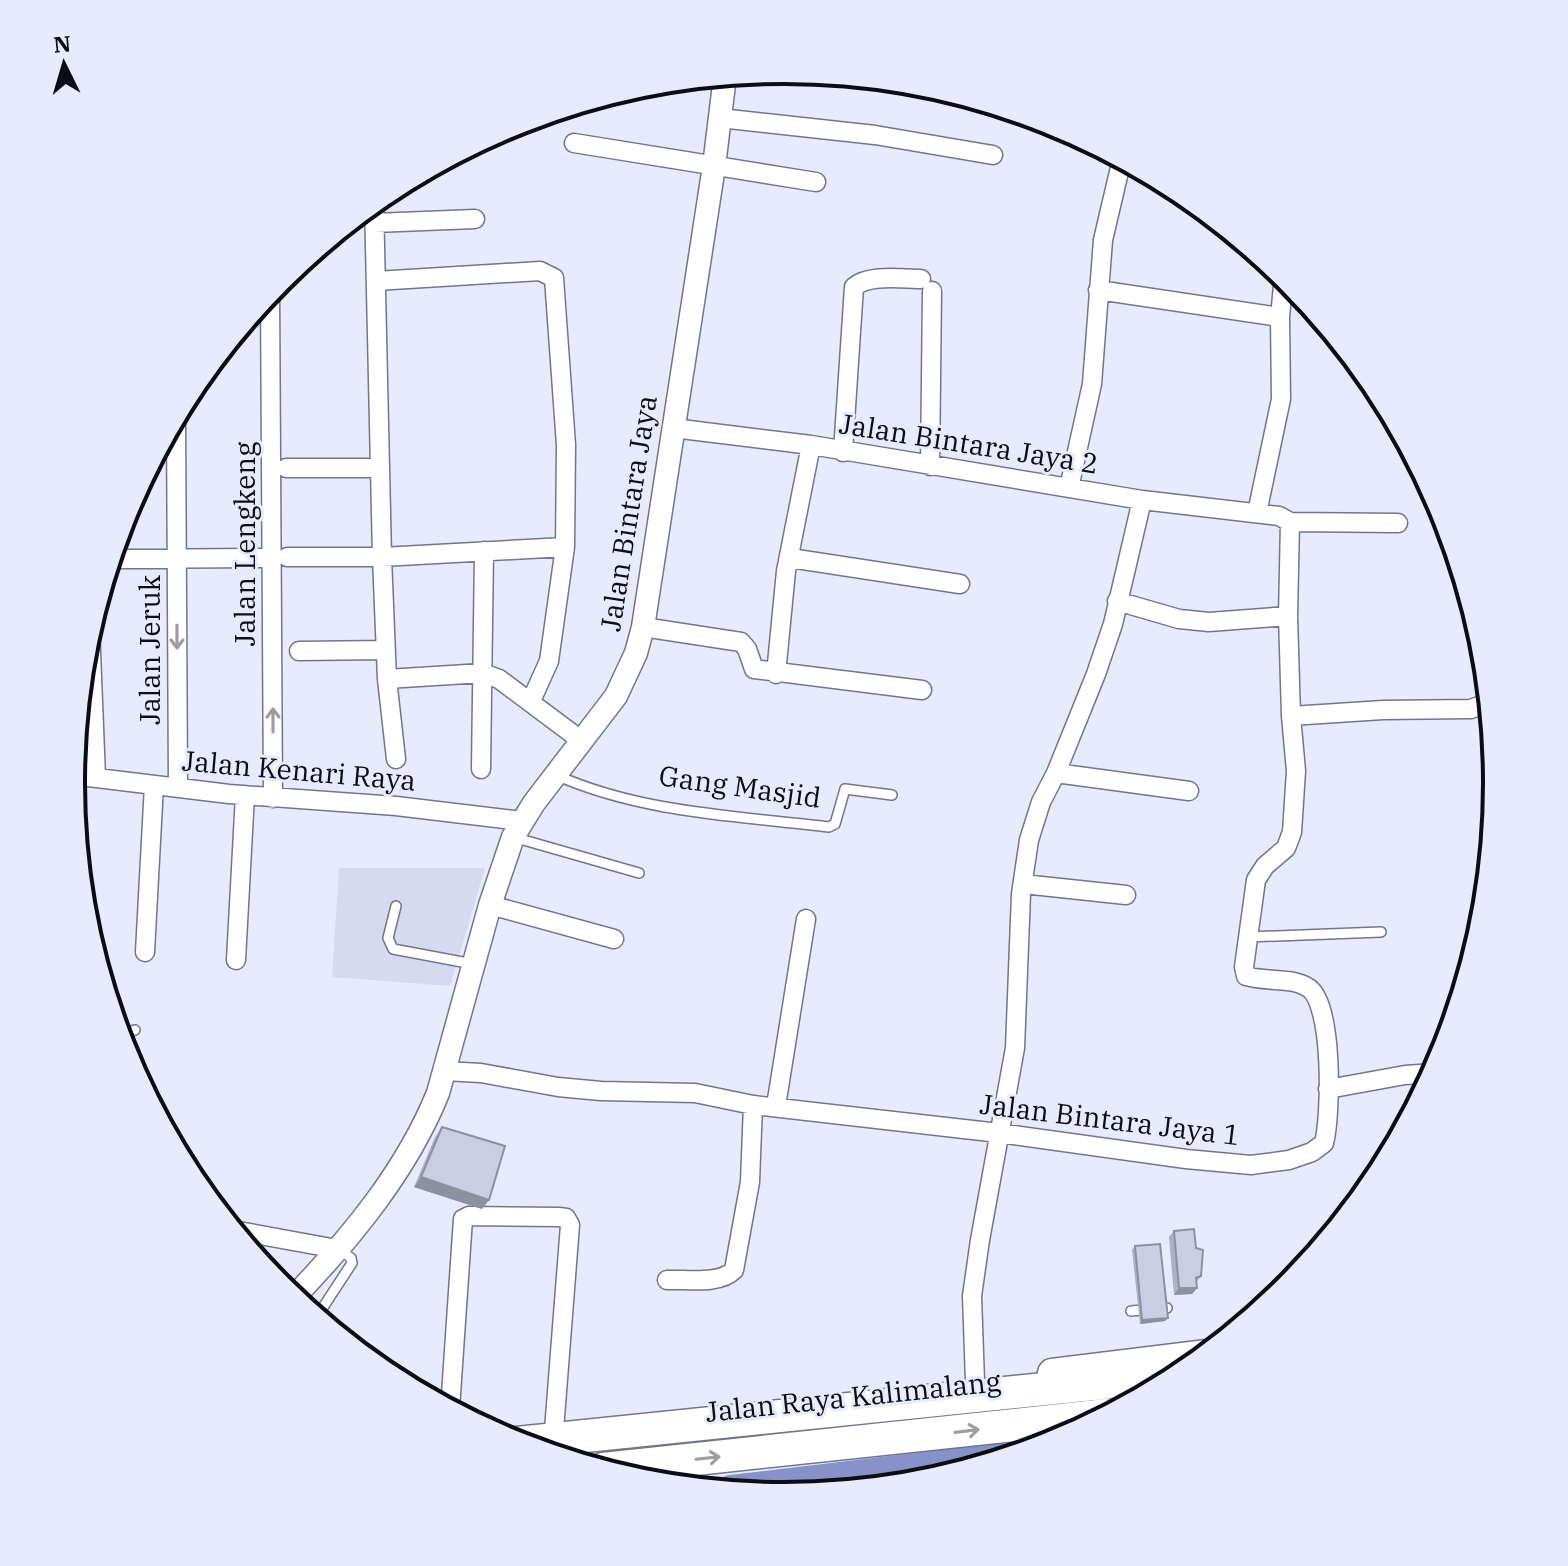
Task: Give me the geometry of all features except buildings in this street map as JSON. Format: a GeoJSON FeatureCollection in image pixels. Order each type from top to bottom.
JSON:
{"type":"FeatureCollection","features":[{"type":"Feature","properties":{"kind":"highway"},"geometry":{"type":"LineString","coordinates":[[546,1440],[1149,1378]]}},
{"type":"Feature","properties":{"kind":"highway"},"geometry":{"type":"LineString","coordinates":[[634,1466],[1074,1419]]}},
{"type":"Feature","properties":{"kind":"main road","name":"Jalan Raya Kalimalang"},"geometry":{"type":"LineString","coordinates":[[526,1432],[1182,1357]]}},
{"type":"Feature","properties":{"kind":"street","name":"Jalan Bintara Jaya"},"geometry":{"type":"LineString","coordinates":[[302,1288],[337,1249],[403,1164],[426,1122],[444,1071],[490,905],[518,829],[616,696],[636,653],[643,627],[724,87]]}},
{"type":"Feature","properties":{"kind":"street"},"geometry":{"type":"LineString","coordinates":[[720,118],[875,135],[993,155]]}},
{"type":"Feature","properties":{"kind":"street"},"geometry":{"type":"LineString","coordinates":[[574,143],[816,182]]}},
{"type":"Feature","properties":{"kind":"street"},"geometry":{"type":"LineString","coordinates":[[1069,488],[1092,384],[1103,240],[1119,170]]}},
{"type":"Feature","properties":{"kind":"street"},"geometry":{"type":"LineString","coordinates":[[384,210],[475,219]]}},
{"type":"Feature","properties":{"kind":"street"},"geometry":{"type":"LineString","coordinates":[[373,218],[387,679],[396,759]]}},
{"type":"Feature","properties":{"kind":"street"},"geometry":{"type":"LineString","coordinates":[[376,281],[540,271],[554,278],[566,445],[565,547],[549,661],[531,701]]}},
{"type":"Feature","properties":{"kind":"street"},"geometry":{"type":"LineString","coordinates":[[843,452],[854,287],[858,282],[871,280],[926,285],[930,466]]}},
{"type":"Feature","properties":{"kind":"street"},"geometry":{"type":"LineString","coordinates":[[1098,290],[1280,317]]}},
{"type":"Feature","properties":{"kind":"street"},"geometry":{"type":"LineString","coordinates":[[1282,293],[1281,399],[1257,513],[1279,516],[1290,522],[1398,523]]}},
{"type":"Feature","properties":{"kind":"street","name":"Jalan Lengkeng"},"geometry":{"type":"LineString","coordinates":[[271,309],[279,558],[273,798]]}},
{"type":"Feature","properties":{"kind":"street","name":"Jalan Bintara Jaya 2"},"geometry":{"type":"LineString","coordinates":[[673,428],[811,445],[1142,500],[1257,513]]}},
{"type":"Feature","properties":{"kind":"street","name":"Jalan Jeruk"},"geometry":{"type":"LineString","coordinates":[[176,439],[178,787]]}},
{"type":"Feature","properties":{"kind":"street"},"geometry":{"type":"LineString","coordinates":[[776,674],[786,571],[811,445]]}},
{"type":"Feature","properties":{"kind":"street"},"geometry":{"type":"LineString","coordinates":[[286,468],[380,468]]}},
{"type":"Feature","properties":{"kind":"street"},"geometry":{"type":"LineString","coordinates":[[975,1382],[972,1296],[1015,1048],[1023,884],[1029,840],[1041,802],[1096,674],[1142,500]]}},
{"type":"Feature","properties":{"kind":"street","name":"Jalan Bintara Jaya 1"},"geometry":{"type":"LineString","coordinates":[[444,1071],[481,1073],[558,1087],[601,1091],[695,1093],[753,1105],[999,1133],[1186,1159],[1251,1165],[1289,1160],[1312,1152],[1324,1143],[1329,1125],[1323,1015],[1317,995],[1307,986],[1246,976],[1244,956],[1256,880],[1265,866],[1286,848],[1292,832],[1296,771],[1288,616],[1290,522]]}},
{"type":"Feature","properties":{"kind":"street"},"geometry":{"type":"LineString","coordinates":[[122,559],[382,557],[565,547]]}},
{"type":"Feature","properties":{"kind":"street"},"geometry":{"type":"LineString","coordinates":[[481,769],[484,551]]}},
{"type":"Feature","properties":{"kind":"street"},"geometry":{"type":"LineString","coordinates":[[790,558],[960,584]]}},
{"type":"Feature","properties":{"kind":"street"},"geometry":{"type":"LineString","coordinates":[[1117,601],[1179,619],[1209,622],[1288,616]]}},
{"type":"Feature","properties":{"kind":"street"},"geometry":{"type":"LineString","coordinates":[[643,627],[741,642],[754,669],[776,674],[922,690]]}},
{"type":"Feature","properties":{"kind":"street"},"geometry":{"type":"LineString","coordinates":[[299,651],[386,650]]}},
{"type":"Feature","properties":{"kind":"street"},"geometry":{"type":"LineString","coordinates":[[387,679],[483,673],[499,679],[582,741]]}},
{"type":"Feature","properties":{"kind":"street"},"geometry":{"type":"LineString","coordinates":[[92,684],[96,777]]}},
{"type":"Feature","properties":{"kind":"street"},"geometry":{"type":"LineString","coordinates":[[1291,716],[1383,710],[1471,709],[1479,706]]}},
{"type":"Feature","properties":{"kind":"street"},"geometry":{"type":"LineString","coordinates":[[1056,773],[1189,791]]}},
{"type":"Feature","properties":{"kind":"street","name":"Jalan Kenari Raya"},"geometry":{"type":"LineString","coordinates":[[85,776],[273,798],[456,812],[518,829]]}},
{"type":"Feature","properties":{"kind":"street"},"geometry":{"type":"LineString","coordinates":[[145,952],[154,785]]}},
{"type":"Feature","properties":{"kind":"street"},"geometry":{"type":"LineString","coordinates":[[236,960],[245,795]]}},
{"type":"Feature","properties":{"kind":"street"},"geometry":{"type":"LineString","coordinates":[[1023,884],[1126,895]]}},
{"type":"Feature","properties":{"kind":"street"},"geometry":{"type":"LineString","coordinates":[[490,905],[614,939]]}},
{"type":"Feature","properties":{"kind":"street"},"geometry":{"type":"LineString","coordinates":[[776,1106],[806,919]]}},
{"type":"Feature","properties":{"kind":"street"},"geometry":{"type":"LineString","coordinates":[[1328,1089],[1419,1074]]}},
{"type":"Feature","properties":{"kind":"street"},"geometry":{"type":"LineString","coordinates":[[667,1280],[728,1277],[734,1270],[750,1182],[753,1105]]}},
{"type":"Feature","properties":{"kind":"street"},"geometry":{"type":"LineString","coordinates":[[451,1397],[463,1219],[469,1216],[566,1218],[570,1225],[554,1430]]}},
{"type":"Feature","properties":{"kind":"street"},"geometry":{"type":"LineString","coordinates":[[249,1233],[337,1249]]}},
{"type":"Feature","properties":{"kind":"lane","name":"Gang Masjid"},"geometry":{"type":"LineString","coordinates":[[556,775],[582,786],[661,807],[829,827],[835,824],[845,789],[892,795]]}},
{"type":"Feature","properties":{"kind":"lane"},"geometry":{"type":"LineString","coordinates":[[518,829],[639,873]]}},
{"type":"Feature","properties":{"kind":"lane"},"geometry":{"type":"LineString","coordinates":[[396,906],[388,938],[393,949],[473,964]]}},
{"type":"Feature","properties":{"kind":"lane"},"geometry":{"type":"LineString","coordinates":[[1247,937],[1381,932]]}},
{"type":"Feature","properties":{"kind":"lane"},"geometry":{"type":"LineString","coordinates":[[131,1031],[135,1030]]}},
{"type":"Feature","properties":{"kind":"lane"},"geometry":{"type":"LineString","coordinates":[[322,1308],[352,1263],[351,1258],[337,1249]]}},
{"type":"Feature","properties":{"kind":"lane"},"geometry":{"type":"LineString","coordinates":[[1131,1311],[1167,1308]]}},
{"type":"Feature","properties":{"kind":"shaded area"},"geometry":{"type":"Polygon","coordinates":[[[339,868],[485,868],[450,986],[332,977],[339,868]]]}},
{"type":"Feature","properties":{"kind":"waterway"},"geometry":{"type":"LineString","coordinates":[[811,1481],[925,1468]]}}]}
